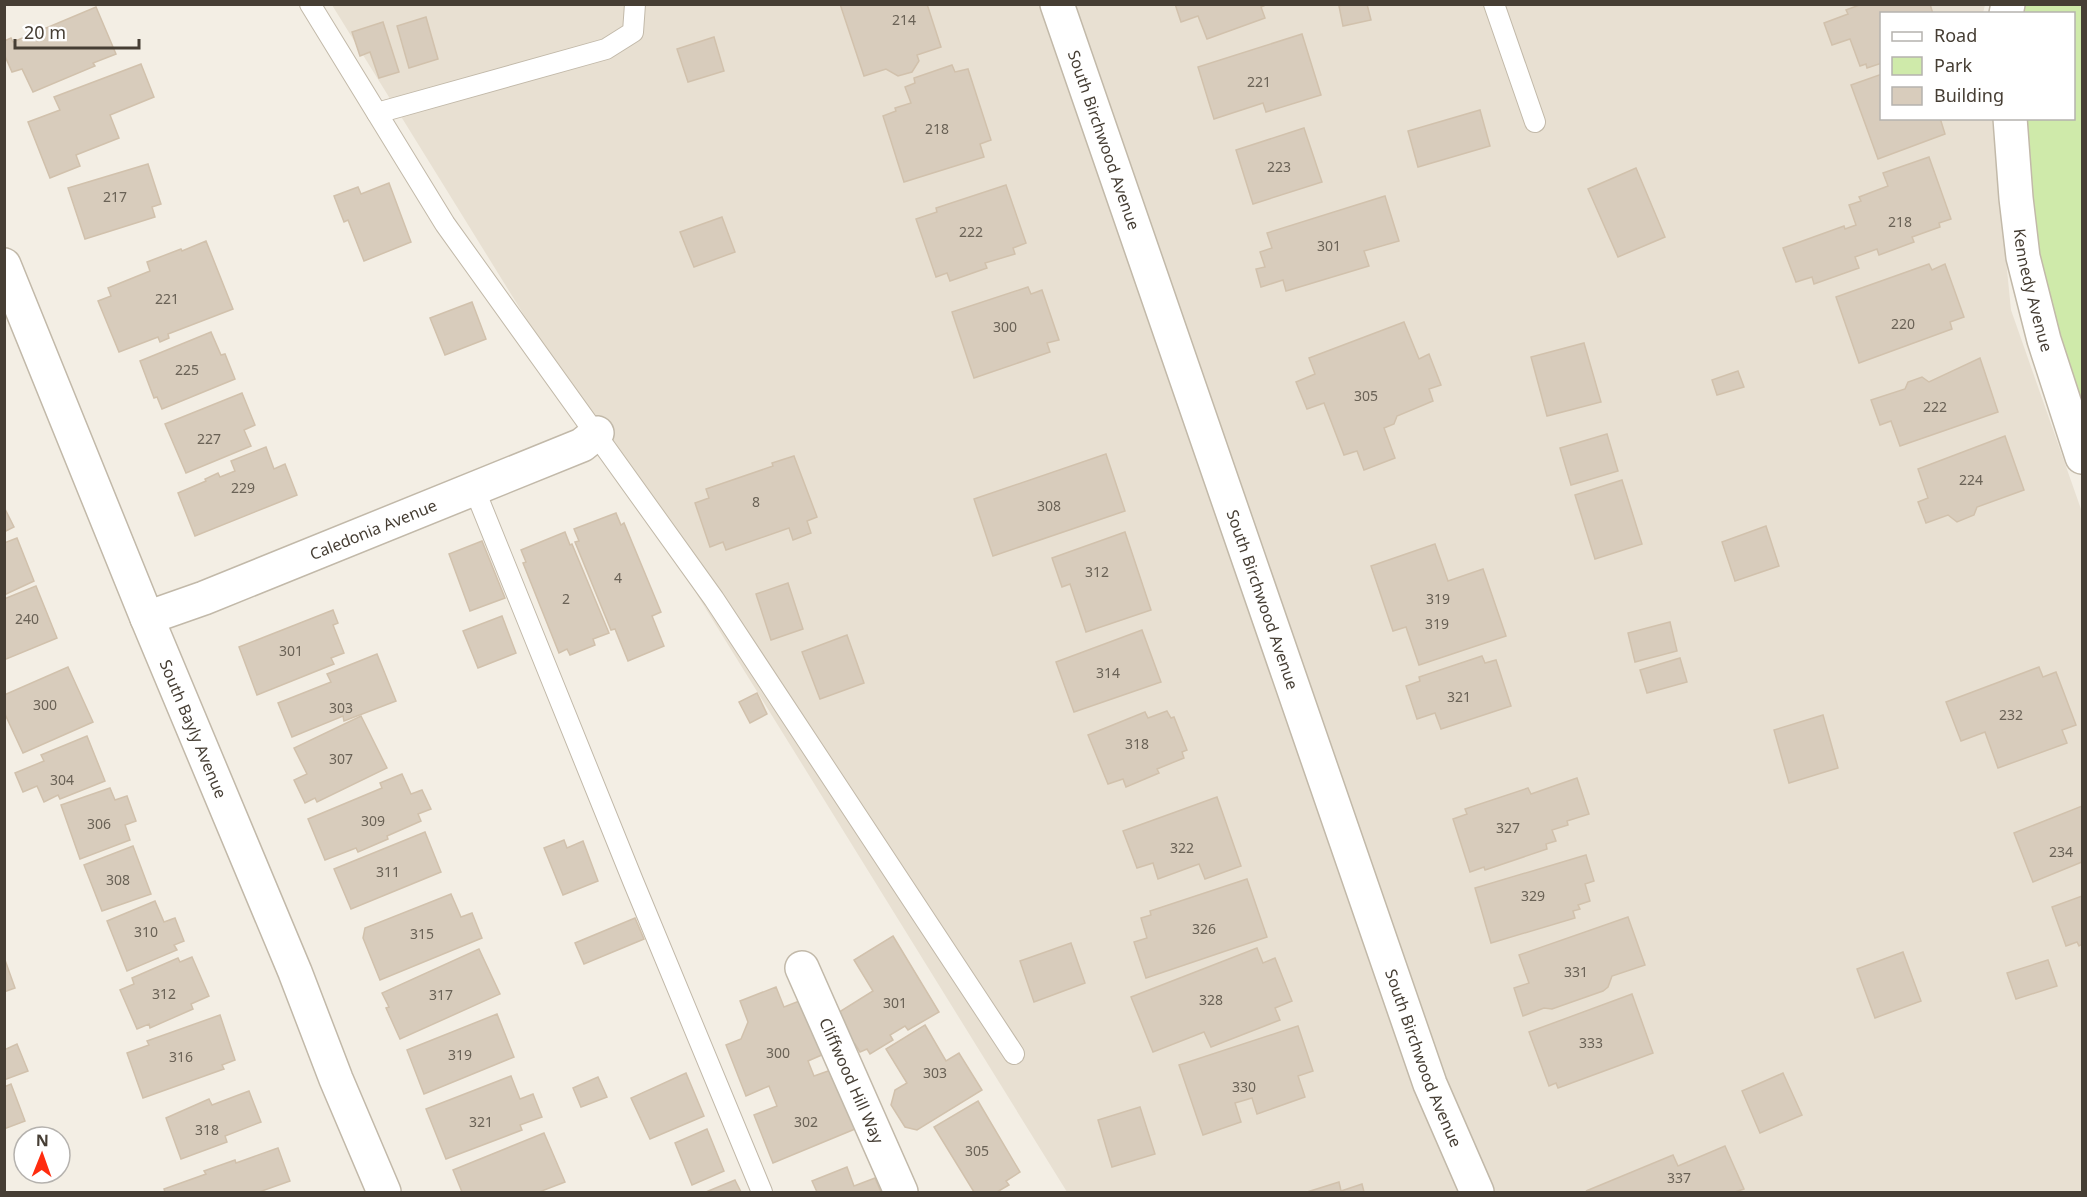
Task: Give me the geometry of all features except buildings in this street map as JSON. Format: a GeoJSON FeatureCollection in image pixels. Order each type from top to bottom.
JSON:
{"type":"FeatureCollection","features":[{"type":"Feature","properties":{"kind":"street","name":"South Birchwood Avenue"},"geometry":{"type":"LineString","coordinates":[[1057,4],[1430,1084],[1477,1192]]}},
{"type":"Feature","properties":{"kind":"street","name":"Kennedy Avenue"},"geometry":{"type":"LineString","coordinates":[[2010,120],[2023,257],[2044,340],[2082,457]]}},
{"type":"Feature","properties":{"kind":"street","name":"South Bayly Avenue"},"geometry":{"type":"LineString","coordinates":[[4,265],[147,618],[296,972],[336,1079],[384,1192]]}},
{"type":"Feature","properties":{"kind":"street","name":"Caledonia Avenue"},"geometry":{"type":"LineString","coordinates":[[147,618],[204,598],[582,445],[597,433]]}},
{"type":"Feature","properties":{"kind":"street","name":"Cliffwood Hill Way"},"geometry":{"type":"LineString","coordinates":[[802,968],[901,1192]]}},
{"type":"Feature","properties":{"kind":"lane"},"geometry":{"type":"LineString","coordinates":[[310,4],[445,224],[714,599],[1014,1054]]}},
{"type":"Feature","properties":{"kind":"lane"},"geometry":{"type":"LineString","coordinates":[[376,112],[606,49],[633,32],[635,4]]}},
{"type":"Feature","properties":{"kind":"lane"},"geometry":{"type":"LineString","coordinates":[[1494,4],[1535,122]]}},
{"type":"Feature","properties":{"kind":"lane"},"geometry":{"type":"LineString","coordinates":[[474,488],[628,870],[762,1192]]}},
{"type":"Feature","properties":{"kind":"shaded area"},"geometry":{"type":"Polygon","coordinates":[[[332,5],[1985,5],[1983,12],[1880,12],[1880,120],[1992,120],[2011,310],[2082,512],[2082,1192],[1067,1192],[332,5]]]}},
{"type":"Feature","properties":{"kind":"green space"},"geometry":{"type":"Polygon","coordinates":[[[2018,5],[2082,5],[2082,449],[2023,257],[2011,120],[2075,120],[2075,12],[2016,12],[2018,5]]]}}]}
